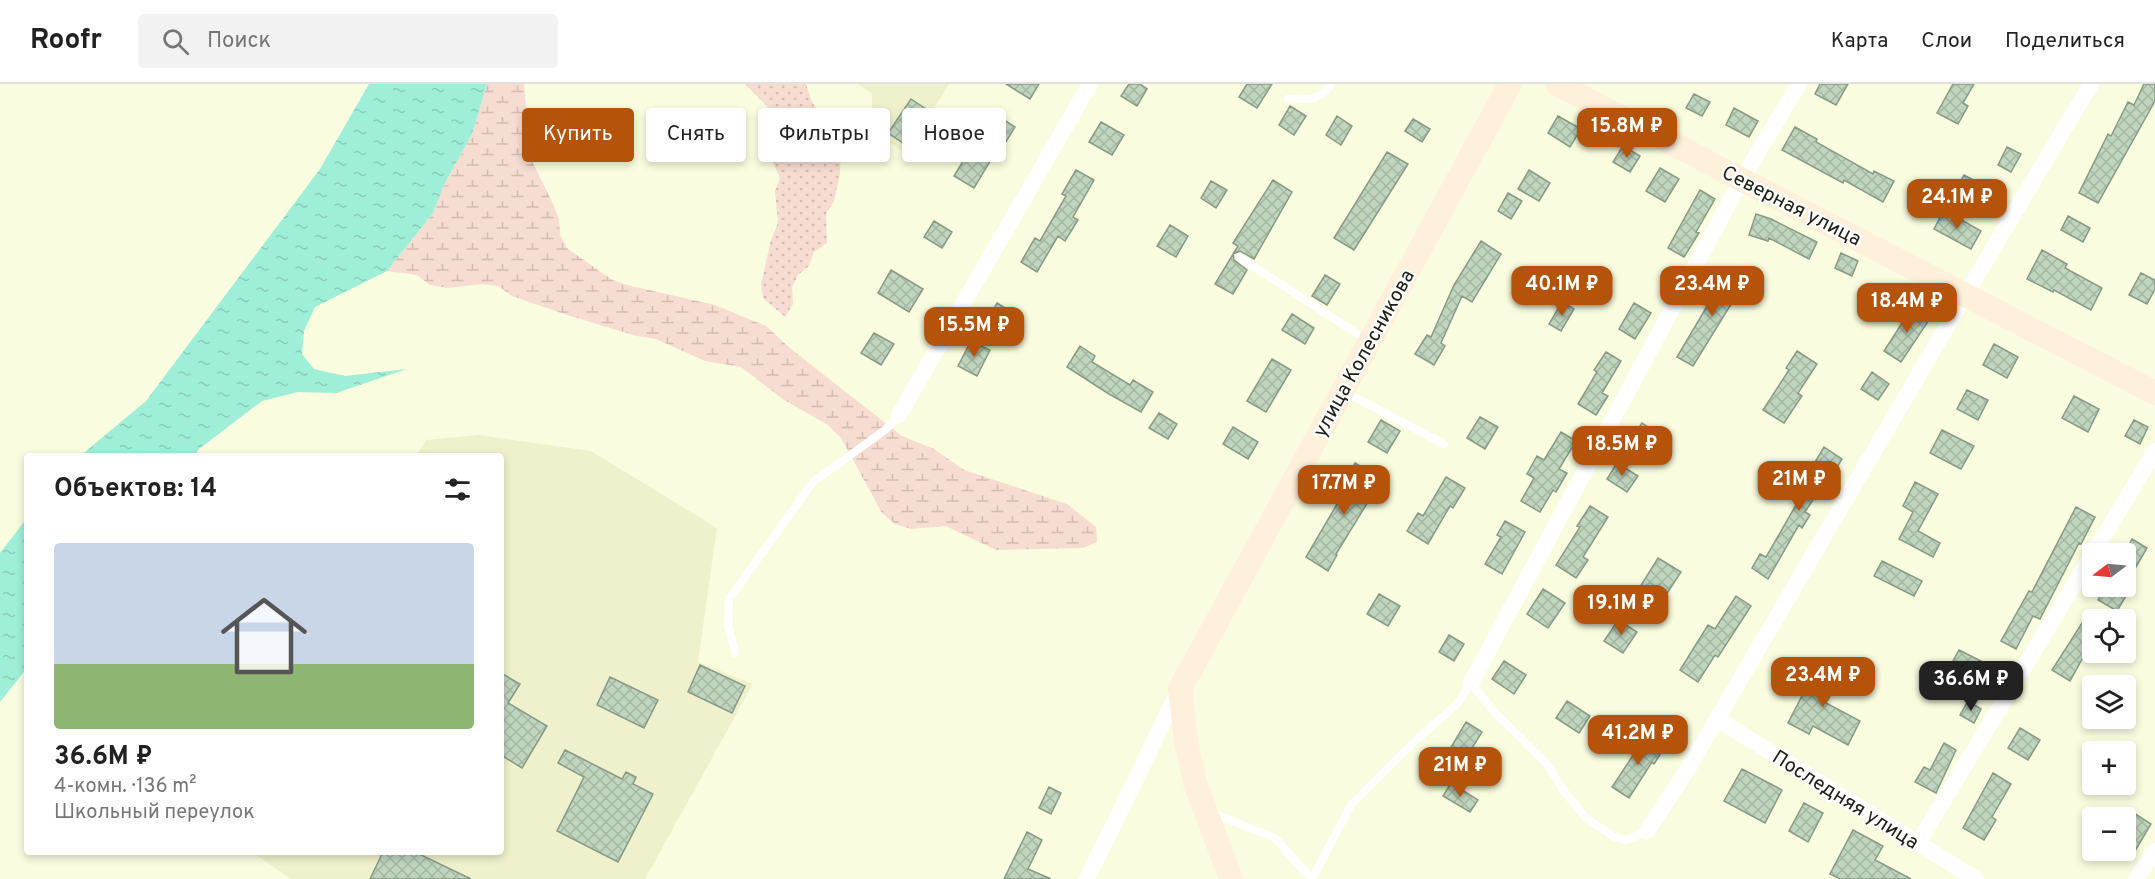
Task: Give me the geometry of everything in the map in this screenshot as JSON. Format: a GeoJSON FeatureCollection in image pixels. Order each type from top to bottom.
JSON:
{"type":"FeatureCollection","features":[{"type":"Feature","properties":{"kind":"street"},"geometry":{"type":"LineString","coordinates":[[899,415],[1090,84]]}},
{"type":"Feature","properties":{"kind":"street","name":"улица Колесникова"},"geometry":{"type":"LineString","coordinates":[[1087,879],[1180,689],[1510,84]]}},
{"type":"Feature","properties":{"kind":"street","name":"Северная улица"},"geometry":{"type":"LineString","coordinates":[[1557,84],[2155,393]]}},
{"type":"Feature","properties":{"kind":"street"},"geometry":{"type":"LineString","coordinates":[[1471,684],[1742,179],[1799,84]]}},
{"type":"Feature","properties":{"kind":"street"},"geometry":{"type":"LineString","coordinates":[[1647,831],[1686,772],[2091,84]]}},
{"type":"Feature","properties":{"kind":"street"},"geometry":{"type":"LineString","coordinates":[[2100,543],[2155,451]]}},
{"type":"Feature","properties":{"kind":"street"},"geometry":{"type":"LineString","coordinates":[[1918,843],[2082,572]]}},
{"type":"Feature","properties":{"kind":"street"},"geometry":{"type":"LineString","coordinates":[[1180,689],[1188,752],[1195,783],[1231,879]]}},
{"type":"Feature","properties":{"kind":"street","name":"Последняя улица"},"geometry":{"type":"LineString","coordinates":[[1717,719],[1976,879]]}},
{"type":"Feature","properties":{"kind":"street"},"geometry":{"type":"LineString","coordinates":[[2136,879],[2155,851]]}},
{"type":"Feature","properties":{"kind":"lane"},"geometry":{"type":"LineString","coordinates":[[1288,99],[1310,100],[1327,91],[1331,84]]}},
{"type":"Feature","properties":{"kind":"lane"},"geometry":{"type":"LineString","coordinates":[[1239,257],[1369,342]]}},
{"type":"Feature","properties":{"kind":"lane"},"geometry":{"type":"LineString","coordinates":[[1342,390],[1444,444]]}},
{"type":"Feature","properties":{"kind":"lane"},"geometry":{"type":"LineString","coordinates":[[735,653],[728,623],[729,599],[813,482],[877,436],[899,415]]}},
{"type":"Feature","properties":{"kind":"lane"},"geometry":{"type":"LineString","coordinates":[[1206,811],[1275,838],[1311,879],[1351,805],[1413,743],[1457,704],[1471,684],[1509,728],[1547,764],[1563,790],[1586,818],[1614,837],[1627,840],[1647,831]]}},
{"type":"Feature","properties":{"kind":"shaded area"},"geometry":{"type":"Polygon","coordinates":[[[858,84],[949,84],[934,108],[902,108],[902,151],[890,143],[890,108],[872,108],[872,94],[858,84]]]}},
{"type":"Feature","properties":{"kind":"shaded area"},"geometry":{"type":"Polygon","coordinates":[[[479,435],[591,451],[717,528],[698,662],[753,684],[645,879],[291,879],[256,855],[504,855],[504,453],[418,453],[426,440],[479,435]]]}},
{"type":"Feature","properties":{"kind":"green space"},"geometry":{"type":"Polygon","coordinates":[[[487,84],[524,84],[526,108],[522,108],[522,162],[532,162],[553,204],[559,219],[560,235],[568,249],[611,279],[627,285],[715,305],[766,326],[791,349],[902,436],[934,449],[964,470],[1067,504],[1096,527],[1097,542],[1083,548],[996,550],[946,526],[911,529],[895,524],[882,513],[841,438],[828,425],[784,400],[741,367],[705,361],[656,339],[637,336],[567,315],[512,296],[498,286],[482,284],[448,288],[430,285],[417,275],[387,271],[433,213],[445,183],[472,134],[487,84]]]}},
{"type":"Feature","properties":{"kind":"green space"},"geometry":{"type":"Polygon","coordinates":[[[745,84],[806,84],[816,108],[768,108],[745,84]]]}},
{"type":"Feature","properties":{"kind":"green space"},"geometry":{"type":"Polygon","coordinates":[[[773,162],[840,162],[834,201],[826,214],[827,243],[814,252],[809,266],[798,275],[792,287],[793,304],[785,317],[763,298],[761,284],[771,240],[778,223],[775,191],[780,178],[773,162]]]}},
{"type":"Feature","properties":{"kind":"water"},"geometry":{"type":"Polygon","coordinates":[[[369,84],[487,84],[472,134],[445,183],[433,213],[387,271],[315,307],[304,331],[302,354],[314,369],[345,376],[407,369],[336,393],[298,392],[262,401],[196,453],[84,453],[146,401],[320,169],[369,84]]]}},
{"type":"Feature","properties":{"kind":"water"},"geometry":{"type":"Polygon","coordinates":[[[24,522],[24,672],[0,702],[0,553],[24,522]]]}},
{"type":"Feature","properties":{"kind":"building"},"geometry":{"type":"Polygon","coordinates":[[[1006,84],[1039,84],[1030,99],[1006,84]]]}},
{"type":"Feature","properties":{"kind":"building"},"geometry":{"type":"Polygon","coordinates":[[[1129,84],[1140,84],[1147,89],[1137,106],[1121,96],[1129,84]]]}},
{"type":"Feature","properties":{"kind":"building"},"geometry":{"type":"Polygon","coordinates":[[[1247,84],[1272,84],[1257,108],[1239,97],[1247,84]]]}},
{"type":"Feature","properties":{"kind":"building"},"geometry":{"type":"Polygon","coordinates":[[[1820,84],[1848,84],[1836,105],[1815,94],[1820,84]]]}},
{"type":"Feature","properties":{"kind":"building"},"geometry":{"type":"Polygon","coordinates":[[[1953,84],[1974,84],[1963,103],[1968,106],[1958,124],[1937,113],[1953,84]]]}},
{"type":"Feature","properties":{"kind":"building"},"geometry":{"type":"Polygon","coordinates":[[[2144,84],[2155,84],[2155,101],[2098,203],[2079,193],[2108,134],[2111,136],[2128,102],[2134,105],[2144,84]]]}},
{"type":"Feature","properties":{"kind":"building"},"geometry":{"type":"Polygon","coordinates":[[[1694,94],[1710,102],[1702,116],[1686,108],[1694,94]]]}},
{"type":"Feature","properties":{"kind":"building"},"geometry":{"type":"Polygon","coordinates":[[[911,99],[924,108],[905,108],[911,99]]]}},
{"type":"Feature","properties":{"kind":"building"},"geometry":{"type":"Polygon","coordinates":[[[1290,106],[1306,116],[1294,135],[1279,125],[1290,106]]]}},
{"type":"Feature","properties":{"kind":"building"},"geometry":{"type":"Polygon","coordinates":[[[1734,108],[1758,121],[1749,137],[1726,125],[1734,108]]]}},
{"type":"Feature","properties":{"kind":"building"},"geometry":{"type":"Polygon","coordinates":[[[902,112],[902,142],[890,134],[890,130],[902,112]]]}},
{"type":"Feature","properties":{"kind":"building"},"geometry":{"type":"Polygon","coordinates":[[[1337,116],[1352,126],[1341,145],[1326,135],[1337,116]]]}},
{"type":"Feature","properties":{"kind":"building"},"geometry":{"type":"Polygon","coordinates":[[[1558,116],[1581,129],[1570,147],[1548,133],[1558,116]]]}},
{"type":"Feature","properties":{"kind":"building"},"geometry":{"type":"Polygon","coordinates":[[[1413,119],[1430,129],[1422,142],[1405,131],[1413,119]]]}},
{"type":"Feature","properties":{"kind":"building"},"geometry":{"type":"Polygon","coordinates":[[[1006,121],[1015,127],[1006,142],[1006,121]]]}},
{"type":"Feature","properties":{"kind":"building"},"geometry":{"type":"Polygon","coordinates":[[[1101,122],[1124,135],[1112,155],[1089,142],[1101,122]]]}},
{"type":"Feature","properties":{"kind":"building"},"geometry":{"type":"Polygon","coordinates":[[[1795,127],[1817,139],[1816,142],[1873,174],[1874,171],[1894,181],[1883,202],[1782,150],[1795,127]]]}},
{"type":"Feature","properties":{"kind":"building"},"geometry":{"type":"Polygon","coordinates":[[[1623,146],[1640,156],[1630,172],[1613,162],[1623,146]]]}},
{"type":"Feature","properties":{"kind":"building"},"geometry":{"type":"Polygon","coordinates":[[[2007,147],[2021,154],[2011,172],[1998,165],[2007,147]]]}},
{"type":"Feature","properties":{"kind":"building"},"geometry":{"type":"Polygon","coordinates":[[[1387,152],[1408,164],[1354,250],[1334,238],[1387,152]]]}},
{"type":"Feature","properties":{"kind":"building"},"geometry":{"type":"Polygon","coordinates":[[[962,162],[990,162],[974,188],[954,176],[962,162]]]}},
{"type":"Feature","properties":{"kind":"building"},"geometry":{"type":"Polygon","coordinates":[[[1660,168],[1679,179],[1665,202],[1646,191],[1660,168]]]}},
{"type":"Feature","properties":{"kind":"building"},"geometry":{"type":"Polygon","coordinates":[[[1076,170],[1094,180],[1073,217],[1078,220],[1065,241],[1058,236],[1037,272],[1021,262],[1035,238],[1040,241],[1066,196],[1062,194],[1076,170]]]}},
{"type":"Feature","properties":{"kind":"building"},"geometry":{"type":"Polygon","coordinates":[[[1529,170],[1550,183],[1539,201],[1518,189],[1529,170]]]}},
{"type":"Feature","properties":{"kind":"building"},"geometry":{"type":"Polygon","coordinates":[[[1964,175],[1987,187],[1979,201],[1956,189],[1964,175]]]}},
{"type":"Feature","properties":{"kind":"building"},"geometry":{"type":"Polygon","coordinates":[[[1273,180],[1292,192],[1254,259],[1240,251],[1233,254],[1238,246],[1233,243],[1273,180]]]}},
{"type":"Feature","properties":{"kind":"building"},"geometry":{"type":"Polygon","coordinates":[[[1211,181],[1227,190],[1216,208],[1201,198],[1211,181]]]}},
{"type":"Feature","properties":{"kind":"building"},"geometry":{"type":"Polygon","coordinates":[[[1700,190],[1715,199],[1696,232],[1699,233],[1684,257],[1668,248],[1700,190]]]}},
{"type":"Feature","properties":{"kind":"building"},"geometry":{"type":"Polygon","coordinates":[[[1508,193],[1522,201],[1511,219],[1498,211],[1508,193]]]}},
{"type":"Feature","properties":{"kind":"building"},"geometry":{"type":"Polygon","coordinates":[[[1944,210],[1981,231],[1971,249],[1934,229],[1944,210]]]}},
{"type":"Feature","properties":{"kind":"building"},"geometry":{"type":"Polygon","coordinates":[[[1756,214],[1817,242],[1809,259],[1769,238],[1768,241],[1749,235],[1756,214]]]}},
{"type":"Feature","properties":{"kind":"building"},"geometry":{"type":"Polygon","coordinates":[[[2068,216],[2090,228],[2083,242],[2061,230],[2068,216]]]}},
{"type":"Feature","properties":{"kind":"building"},"geometry":{"type":"Polygon","coordinates":[[[934,221],[952,232],[942,248],[924,237],[934,221]]]}},
{"type":"Feature","properties":{"kind":"building"},"geometry":{"type":"Polygon","coordinates":[[[1170,225],[1188,236],[1176,257],[1157,246],[1170,225]]]}},
{"type":"Feature","properties":{"kind":"building"},"geometry":{"type":"Polygon","coordinates":[[[1481,241],[1501,254],[1472,302],[1462,296],[1441,343],[1445,346],[1434,365],[1415,354],[1427,335],[1431,337],[1454,285],[1481,241]]]}},
{"type":"Feature","properties":{"kind":"building"},"geometry":{"type":"Polygon","coordinates":[[[2042,250],[2067,264],[2065,268],[2102,288],[2091,310],[2054,290],[2053,292],[2027,279],[2042,250]]]}},
{"type":"Feature","properties":{"kind":"building"},"geometry":{"type":"Polygon","coordinates":[[[1841,253],[1858,261],[1852,276],[1835,268],[1841,253]]]}},
{"type":"Feature","properties":{"kind":"building"},"geometry":{"type":"Polygon","coordinates":[[[1233,254],[1234,260],[1247,270],[1233,294],[1215,284],[1233,254]]]}},
{"type":"Feature","properties":{"kind":"building"},"geometry":{"type":"Polygon","coordinates":[[[1729,269],[1746,280],[1693,366],[1677,357],[1729,269]]]}},
{"type":"Feature","properties":{"kind":"building"},"geometry":{"type":"Polygon","coordinates":[[[891,270],[923,289],[909,312],[878,293],[891,270]]]}},
{"type":"Feature","properties":{"kind":"building"},"geometry":{"type":"Polygon","coordinates":[[[2141,273],[2155,280],[2155,289],[2147,304],[2129,295],[2141,273]]]}},
{"type":"Feature","properties":{"kind":"building"},"geometry":{"type":"Polygon","coordinates":[[[1325,275],[1340,284],[1327,305],[1312,296],[1325,275]]]}},
{"type":"Feature","properties":{"kind":"building"},"geometry":{"type":"Polygon","coordinates":[[[1562,302],[1574,309],[1561,331],[1549,324],[1562,302]]]}},
{"type":"Feature","properties":{"kind":"building"},"geometry":{"type":"Polygon","coordinates":[[[997,303],[1015,314],[1003,333],[986,323],[997,303]]]}},
{"type":"Feature","properties":{"kind":"building"},"geometry":{"type":"Polygon","coordinates":[[[1634,303],[1651,313],[1635,339],[1619,329],[1634,303]]]}},
{"type":"Feature","properties":{"kind":"building"},"geometry":{"type":"Polygon","coordinates":[[[1913,306],[1931,317],[1901,362],[1884,351],[1913,306]]]}},
{"type":"Feature","properties":{"kind":"building"},"geometry":{"type":"Polygon","coordinates":[[[1292,314],[1314,328],[1305,344],[1282,330],[1292,314]]]}},
{"type":"Feature","properties":{"kind":"building"},"geometry":{"type":"Polygon","coordinates":[[[874,333],[894,344],[881,365],[861,353],[874,333]]]}},
{"type":"Feature","properties":{"kind":"building"},"geometry":{"type":"Polygon","coordinates":[[[971,341],[990,350],[977,376],[958,366],[971,341]]]}},
{"type":"Feature","properties":{"kind":"building"},"geometry":{"type":"Polygon","coordinates":[[[1994,344],[2018,357],[2007,378],[1983,365],[1994,344]]]}},
{"type":"Feature","properties":{"kind":"building"},"geometry":{"type":"Polygon","coordinates":[[[1080,346],[1095,356],[1092,362],[1130,385],[1133,380],[1153,392],[1141,412],[1067,367],[1080,346]]]}},
{"type":"Feature","properties":{"kind":"building"},"geometry":{"type":"Polygon","coordinates":[[[1797,351],[1817,364],[1798,393],[1802,396],[1784,423],[1763,410],[1789,370],[1786,368],[1797,351]]]}},
{"type":"Feature","properties":{"kind":"building"},"geometry":{"type":"Polygon","coordinates":[[[1606,352],[1621,361],[1602,393],[1608,396],[1596,415],[1578,404],[1597,372],[1594,370],[1606,352]]]}},
{"type":"Feature","properties":{"kind":"building"},"geometry":{"type":"Polygon","coordinates":[[[1272,359],[1291,370],[1266,412],[1247,401],[1272,359]]]}},
{"type":"Feature","properties":{"kind":"building"},"geometry":{"type":"Polygon","coordinates":[[[1872,372],[1889,384],[1878,400],[1861,389],[1872,372]]]}},
{"type":"Feature","properties":{"kind":"building"},"geometry":{"type":"Polygon","coordinates":[[[1967,390],[1988,400],[1978,420],[1957,409],[1967,390]]]}},
{"type":"Feature","properties":{"kind":"building"},"geometry":{"type":"Polygon","coordinates":[[[2074,396],[2099,409],[2088,432],[2062,418],[2074,396]]]}},
{"type":"Feature","properties":{"kind":"building"},"geometry":{"type":"Polygon","coordinates":[[[1159,413],[1177,424],[1168,439],[1149,428],[1159,413]]]}},
{"type":"Feature","properties":{"kind":"building"},"geometry":{"type":"Polygon","coordinates":[[[1480,417],[1498,427],[1485,449],[1467,438],[1480,417]]]}},
{"type":"Feature","properties":{"kind":"building"},"geometry":{"type":"Polygon","coordinates":[[[1381,420],[1400,431],[1387,453],[1368,442],[1381,420]]]}},
{"type":"Feature","properties":{"kind":"building"},"geometry":{"type":"Polygon","coordinates":[[[2134,420],[2148,427],[2140,444],[2125,436],[2134,420]]]}},
{"type":"Feature","properties":{"kind":"building"},"geometry":{"type":"Polygon","coordinates":[[[1642,423],[1654,431],[1642,451],[1629,442],[1642,423]]]}},
{"type":"Feature","properties":{"kind":"building"},"geometry":{"type":"Polygon","coordinates":[[[1233,427],[1258,442],[1248,459],[1223,444],[1233,427]]]}},
{"type":"Feature","properties":{"kind":"building"},"geometry":{"type":"Polygon","coordinates":[[[1942,430],[1974,446],[1961,469],[1930,453],[1942,430]]]}},
{"type":"Feature","properties":{"kind":"building"},"geometry":{"type":"Polygon","coordinates":[[[1561,432],[1576,441],[1559,469],[1567,473],[1556,492],[1553,490],[1540,512],[1521,501],[1534,478],[1527,474],[1537,456],[1544,460],[1561,432]]]}},
{"type":"Feature","properties":{"kind":"building"},"geometry":{"type":"Polygon","coordinates":[[[1824,447],[1842,459],[1805,512],[1810,515],[1802,528],[1799,525],[1768,579],[1752,568],[1760,554],[1766,557],[1804,491],[1802,489],[1818,464],[1815,462],[1824,447]]]}},
{"type":"Feature","properties":{"kind":"building"},"geometry":{"type":"Polygon","coordinates":[[[1355,463],[1382,479],[1328,571],[1306,557],[1350,482],[1345,479],[1355,463]]]}},
{"type":"Feature","properties":{"kind":"building"},"geometry":{"type":"Polygon","coordinates":[[[1617,463],[1638,476],[1627,492],[1607,479],[1617,463]]]}},
{"type":"Feature","properties":{"kind":"building"},"geometry":{"type":"Polygon","coordinates":[[[1446,477],[1465,488],[1453,508],[1450,506],[1428,544],[1407,531],[1418,513],[1423,516],[1446,477]]]}},
{"type":"Feature","properties":{"kind":"building"},"geometry":{"type":"Polygon","coordinates":[[[1915,482],[1938,494],[1918,531],[1940,543],[1933,557],[1899,539],[1913,512],[1903,506],[1915,482]]]}},
{"type":"Feature","properties":{"kind":"building"},"geometry":{"type":"Polygon","coordinates":[[[1590,506],[1608,517],[1583,557],[1588,560],[1576,578],[1556,565],[1580,527],[1577,526],[1590,506]]]}},
{"type":"Feature","properties":{"kind":"building"},"geometry":{"type":"Polygon","coordinates":[[[2076,507],[2095,517],[2040,619],[2033,616],[2016,649],[2001,641],[2029,591],[2032,592],[2076,507]]]}},
{"type":"Feature","properties":{"kind":"building"},"geometry":{"type":"Polygon","coordinates":[[[1505,521],[1525,532],[1502,574],[1485,564],[1501,537],[1497,535],[1505,521]]]}},
{"type":"Feature","properties":{"kind":"building"},"geometry":{"type":"Polygon","coordinates":[[[2132,539],[2147,548],[2136,567],[2136,543],[2130,543],[2132,539]]]}},
{"type":"Feature","properties":{"kind":"building"},"geometry":{"type":"Polygon","coordinates":[[[1658,558],[1681,572],[1662,601],[1640,587],[1658,558]]]}},
{"type":"Feature","properties":{"kind":"building"},"geometry":{"type":"Polygon","coordinates":[[[1882,561],[1922,581],[1914,596],[1874,576],[1882,561]]]}},
{"type":"Feature","properties":{"kind":"building"},"geometry":{"type":"Polygon","coordinates":[[[1543,589],[1565,603],[1548,628],[1527,614],[1543,589]]]}},
{"type":"Feature","properties":{"kind":"building"},"geometry":{"type":"Polygon","coordinates":[[[1379,594],[1400,606],[1388,626],[1367,614],[1379,594]]]}},
{"type":"Feature","properties":{"kind":"building"},"geometry":{"type":"Polygon","coordinates":[[[1736,596],[1751,606],[1718,657],[1715,655],[1698,682],[1680,670],[1708,625],[1715,629],[1736,596]]]}},
{"type":"Feature","properties":{"kind":"building"},"geometry":{"type":"Polygon","coordinates":[[[2100,597],[2125,597],[2118,609],[2114,609],[2098,600],[2100,597]]]}},
{"type":"Feature","properties":{"kind":"building"},"geometry":{"type":"Polygon","coordinates":[[[1618,620],[1637,632],[1623,653],[1604,641],[1618,620]]]}},
{"type":"Feature","properties":{"kind":"building"},"geometry":{"type":"Polygon","coordinates":[[[2082,623],[2082,659],[2070,681],[2052,670],[2082,623]]]}},
{"type":"Feature","properties":{"kind":"building"},"geometry":{"type":"Polygon","coordinates":[[[1449,635],[1464,644],[1454,661],[1439,652],[1449,635]]]}},
{"type":"Feature","properties":{"kind":"building"},"geometry":{"type":"Polygon","coordinates":[[[1959,650],[1983,662],[1971,685],[1947,672],[1959,650]]]}},
{"type":"Feature","properties":{"kind":"building"},"geometry":{"type":"Polygon","coordinates":[[[1504,661],[1526,675],[1514,694],[1492,679],[1504,661]]]}},
{"type":"Feature","properties":{"kind":"building"},"geometry":{"type":"Polygon","coordinates":[[[1819,663],[1841,675],[1826,703],[1860,721],[1848,745],[1813,726],[1809,734],[1788,723],[1819,663]]]}},
{"type":"Feature","properties":{"kind":"building"},"geometry":{"type":"Polygon","coordinates":[[[700,665],[745,686],[732,713],[688,692],[700,665]]]}},
{"type":"Feature","properties":{"kind":"building"},"geometry":{"type":"Polygon","coordinates":[[[504,675],[520,684],[508,703],[547,726],[522,768],[504,757],[504,675]]]}},
{"type":"Feature","properties":{"kind":"building"},"geometry":{"type":"Polygon","coordinates":[[[610,677],[658,700],[644,728],[597,705],[610,677]]]}},
{"type":"Feature","properties":{"kind":"building"},"geometry":{"type":"Polygon","coordinates":[[[1567,701],[1590,716],[1579,733],[1556,718],[1567,701]]]}},
{"type":"Feature","properties":{"kind":"building"},"geometry":{"type":"Polygon","coordinates":[[[1968,701],[1981,709],[1974,723],[1960,715],[1968,701]]]}},
{"type":"Feature","properties":{"kind":"building"},"geometry":{"type":"Polygon","coordinates":[[[1466,722],[1482,732],[1466,758],[1450,749],[1466,722]]]}},
{"type":"Feature","properties":{"kind":"building"},"geometry":{"type":"Polygon","coordinates":[[[2020,728],[2040,740],[2028,760],[2008,748],[2020,728]]]}},
{"type":"Feature","properties":{"kind":"building"},"geometry":{"type":"Polygon","coordinates":[[[1646,736],[1665,747],[1654,764],[1652,762],[1629,798],[1612,787],[1646,736]]]}},
{"type":"Feature","properties":{"kind":"building"},"geometry":{"type":"Polygon","coordinates":[[[1944,743],[1956,750],[1936,793],[1915,782],[1924,767],[1930,770],[1944,743]]]}},
{"type":"Feature","properties":{"kind":"building"},"geometry":{"type":"Polygon","coordinates":[[[565,750],[622,779],[626,772],[636,777],[633,784],[653,794],[618,862],[557,831],[584,777],[558,763],[565,750]]]}},
{"type":"Feature","properties":{"kind":"building"},"geometry":{"type":"Polygon","coordinates":[[[1742,769],[1782,790],[1765,823],[1724,801],[1742,769]]]}},
{"type":"Feature","properties":{"kind":"building"},"geometry":{"type":"Polygon","coordinates":[[[1993,773],[2011,784],[1992,817],[1996,820],[1984,840],[1963,828],[1993,773]]]}},
{"type":"Feature","properties":{"kind":"building"},"geometry":{"type":"Polygon","coordinates":[[[1451,783],[1478,800],[1470,812],[1443,796],[1451,783]]]}},
{"type":"Feature","properties":{"kind":"building"},"geometry":{"type":"Polygon","coordinates":[[[1049,787],[1061,793],[1051,814],[1039,808],[1049,787]]]}},
{"type":"Feature","properties":{"kind":"building"},"geometry":{"type":"Polygon","coordinates":[[[1804,803],[1823,813],[1808,842],[1789,831],[1804,803]]]}},
{"type":"Feature","properties":{"kind":"building"},"geometry":{"type":"Polygon","coordinates":[[[2136,814],[2151,824],[2136,849],[2136,814]]]}},
{"type":"Feature","properties":{"kind":"building"},"geometry":{"type":"Polygon","coordinates":[[[1853,830],[1883,846],[1875,860],[1911,879],[1840,879],[1830,874],[1853,830]]]}},
{"type":"Feature","properties":{"kind":"building"},"geometry":{"type":"Polygon","coordinates":[[[1027,832],[1042,840],[1028,869],[1051,879],[1004,879],[1027,832]]]}},
{"type":"Feature","properties":{"kind":"building"},"geometry":{"type":"Polygon","coordinates":[[[382,855],[421,855],[471,879],[370,879],[382,855]]]}}]}
